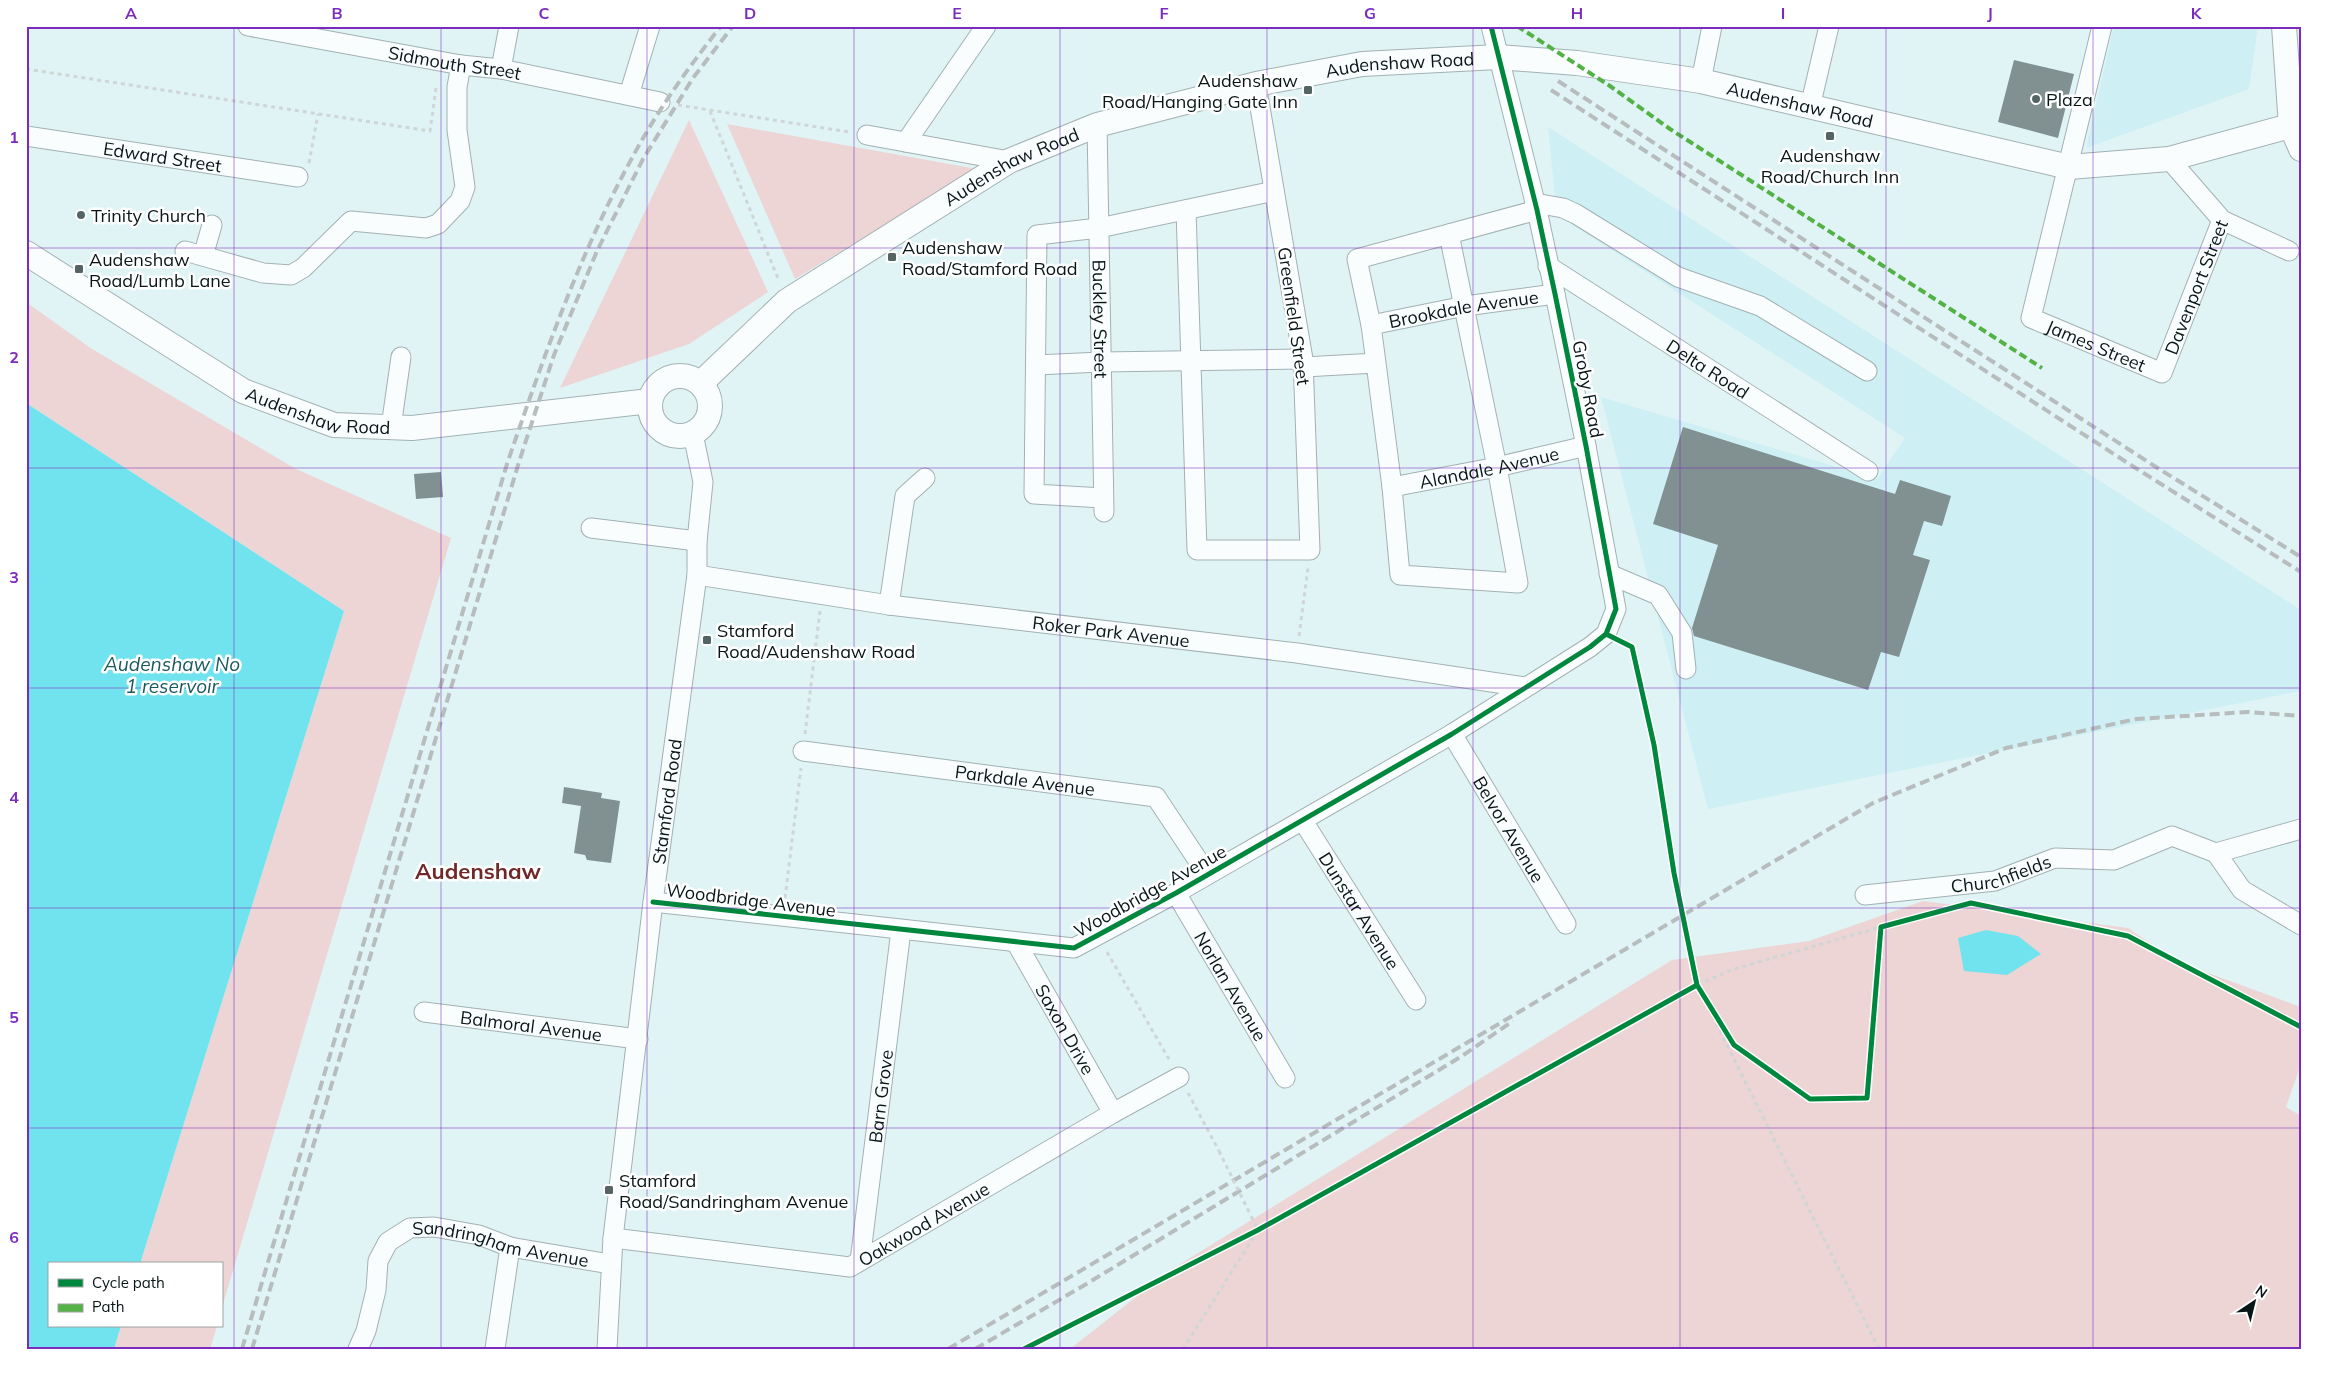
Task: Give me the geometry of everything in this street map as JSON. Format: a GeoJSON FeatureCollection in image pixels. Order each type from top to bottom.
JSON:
{"type":"FeatureCollection","features":[{"type":"Feature","properties":{"kind":"main road"},"geometry":{"type":"LineString","coordinates":[[2284,26],[2296,124],[2301,149]]}},
{"type":"Feature","properties":{"kind":"main road","name":"Audenshaw Road"},"geometry":{"type":"LineString","coordinates":[[701,383],[787,300],[1009,161],[1097,125],[1256,84],[1362,64],[1498,57],[1577,63],[1701,81],[2069,167],[2169,159],[2296,124]]}},
{"type":"Feature","properties":{"kind":"main road","name":"Audenshaw Road"},"geometry":{"type":"LineString","coordinates":[[26,253],[243,391],[334,425],[412,428],[650,401]]}},
{"type":"Feature","properties":{"kind":"main road"},"geometry":{"type":"LineString","coordinates":[[688,376],[701,383],[709,395],[711,410],[706,423],[692,434],[675,437],[660,430],[650,414],[650,401],[658,384],[670,377],[688,376]]}},
{"type":"Feature","properties":{"kind":"street"},"geometry":{"type":"LineString","coordinates":[[501,69],[509,26]]}},
{"type":"Feature","properties":{"kind":"street"},"geometry":{"type":"LineString","coordinates":[[629,95],[650,26]]}},
{"type":"Feature","properties":{"kind":"street"},"geometry":{"type":"LineString","coordinates":[[906,142],[986,26]]}},
{"type":"Feature","properties":{"kind":"street","name":"Groby Road"},"geometry":{"type":"LineString","coordinates":[[1491,26],[1536,206],[1555,294],[1586,446],[1616,609],[1606,634],[1590,647],[1525,687]]}},
{"type":"Feature","properties":{"kind":"street"},"geometry":{"type":"LineString","coordinates":[[1701,81],[1712,26]]}},
{"type":"Feature","properties":{"kind":"street"},"geometry":{"type":"LineString","coordinates":[[1810,108],[1828,26]]}},
{"type":"Feature","properties":{"kind":"street"},"geometry":{"type":"LineString","coordinates":[[2069,167],[2102,26]]}},
{"type":"Feature","properties":{"kind":"street","name":"Sidmouth Street"},"geometry":{"type":"LineString","coordinates":[[260,27],[347,35],[461,65],[501,69],[660,102]]}},
{"type":"Feature","properties":{"kind":"street"},"geometry":{"type":"LineString","coordinates":[[185,251],[263,273],[291,275],[303,268],[351,221],[426,228],[438,224],[460,201],[465,187],[457,130],[457,87],[461,65]]}},
{"type":"Feature","properties":{"kind":"street","name":"Greenfield Street"},"geometry":{"type":"LineString","coordinates":[[1256,84],[1304,363],[1310,550]]}},
{"type":"Feature","properties":{"kind":"street","name":"Buckley Street"},"geometry":{"type":"LineString","coordinates":[[1036,366],[1034,494],[1103,505],[1097,125]]}},
{"type":"Feature","properties":{"kind":"street"},"geometry":{"type":"LineString","coordinates":[[867,135],[1009,161]]}},
{"type":"Feature","properties":{"kind":"street","name":"Edward Street"},"geometry":{"type":"LineString","coordinates":[[26,136],[298,177]]}},
{"type":"Feature","properties":{"kind":"street","name":"Davenport Street"},"geometry":{"type":"LineString","coordinates":[[2162,373],[2222,220],[2169,159]]}},
{"type":"Feature","properties":{"kind":"street","name":"James Street"},"geometry":{"type":"LineString","coordinates":[[2069,167],[2031,318],[2162,373]]}},
{"type":"Feature","properties":{"kind":"street"},"geometry":{"type":"LineString","coordinates":[[1274,191],[1098,228],[1037,235],[1036,366],[1191,360],[1376,364]]}},
{"type":"Feature","properties":{"kind":"street"},"geometry":{"type":"LineString","coordinates":[[1449,234],[1497,467],[1518,583],[1400,575],[1392,487],[1372,324],[1357,259],[1449,234],[1536,206],[1563,208],[1688,282],[1760,306],[1866,371]]}},
{"type":"Feature","properties":{"kind":"street"},"geometry":{"type":"LineString","coordinates":[[1186,210],[1197,550],[1310,550]]}},
{"type":"Feature","properties":{"kind":"street"},"geometry":{"type":"LineString","coordinates":[[2222,220],[2289,251]]}},
{"type":"Feature","properties":{"kind":"street"},"geometry":{"type":"LineString","coordinates":[[203,256],[212,225]]}},
{"type":"Feature","properties":{"kind":"street","name":"Delta Road"},"geometry":{"type":"LineString","coordinates":[[1548,266],[1868,471]]}},
{"type":"Feature","properties":{"kind":"street","name":"Brookdale Avenue"},"geometry":{"type":"LineString","coordinates":[[1372,324],[1465,306],[1555,294]]}},
{"type":"Feature","properties":{"kind":"street"},"geometry":{"type":"LineString","coordinates":[[391,427],[401,356]]}},
{"type":"Feature","properties":{"kind":"street","name":"Stamford Road"},"geometry":{"type":"LineString","coordinates":[[607,1349],[610,1264],[613,1238],[653,902],[697,576],[697,541],[703,482],[692,434]]}},
{"type":"Feature","properties":{"kind":"street","name":"Alandale Avenue"},"geometry":{"type":"LineString","coordinates":[[1392,487],[1497,467],[1586,446]]}},
{"type":"Feature","properties":{"kind":"street"},"geometry":{"type":"LineString","coordinates":[[889,605],[905,496],[925,478]]}},
{"type":"Feature","properties":{"kind":"street"},"geometry":{"type":"LineString","coordinates":[[591,528],[697,541]]}},
{"type":"Feature","properties":{"kind":"street"},"geometry":{"type":"LineString","coordinates":[[1609,574],[1658,594],[1682,633],[1686,669]]}},
{"type":"Feature","properties":{"kind":"street","name":"Roker Park Avenue"},"geometry":{"type":"LineString","coordinates":[[697,576],[889,605],[1297,653],[1525,687]]}},
{"type":"Feature","properties":{"kind":"street","name":"Woodbridge Avenue"},"geometry":{"type":"LineString","coordinates":[[653,902],[1017,944],[1074,948],[1303,821],[1452,734],[1525,687]]}},
{"type":"Feature","properties":{"kind":"street","name":"Belvor Avenue"},"geometry":{"type":"LineString","coordinates":[[1452,734],[1566,924]]}},
{"type":"Feature","properties":{"kind":"street","name":"Parkdale Avenue"},"geometry":{"type":"LineString","coordinates":[[803,752],[1156,797],[1207,874]]}},
{"type":"Feature","properties":{"kind":"street","name":"Dunstar Avenue"},"geometry":{"type":"LineString","coordinates":[[1303,821],[1416,1000]]}},
{"type":"Feature","properties":{"kind":"street"},"geometry":{"type":"LineString","coordinates":[[2301,829],[2216,852],[2242,890],[2301,925]]}},
{"type":"Feature","properties":{"kind":"street","name":"Churchfields"},"geometry":{"type":"LineString","coordinates":[[1865,895],[1995,881],[2054,858],[2114,860],[2172,836],[2216,852]]}},
{"type":"Feature","properties":{"kind":"street","name":"Norlan Avenue"},"geometry":{"type":"LineString","coordinates":[[1176,893],[1285,1078]]}},
{"type":"Feature","properties":{"kind":"street","name":"Barn Grove"},"geometry":{"type":"LineString","coordinates":[[860,1261],[901,930]]}},
{"type":"Feature","properties":{"kind":"street","name":"Saxon Drive"},"geometry":{"type":"LineString","coordinates":[[1017,944],[1113,1113]]}},
{"type":"Feature","properties":{"kind":"street","name":"Balmoral Avenue"},"geometry":{"type":"LineString","coordinates":[[424,1012],[638,1039]]}},
{"type":"Feature","properties":{"kind":"street","name":"Oakwood Avenue"},"geometry":{"type":"LineString","coordinates":[[613,1238],[850,1267],[1113,1113],[1179,1077]]}},
{"type":"Feature","properties":{"kind":"street","name":"Sandringham Avenue"},"geometry":{"type":"LineString","coordinates":[[358,1349],[366,1331],[376,1290],[378,1261],[388,1242],[410,1228],[434,1226],[478,1235],[510,1247],[610,1264]]}},
{"type":"Feature","properties":{"kind":"street"},"geometry":{"type":"LineString","coordinates":[[495,1349],[510,1247]]}},
{"type":"Feature","properties":{"kind":"path"},"geometry":{"type":"LineString","coordinates":[[26,69],[430,131],[440,60]]}},
{"type":"Feature","properties":{"kind":"path"},"geometry":{"type":"LineString","coordinates":[[660,102],[867,135]]}},
{"type":"Feature","properties":{"kind":"path"},"geometry":{"type":"LineString","coordinates":[[710,110],[787,300]]}},
{"type":"Feature","properties":{"kind":"path"},"geometry":{"type":"LineString","coordinates":[[298,177],[310,162],[318,114]]}},
{"type":"Feature","properties":{"kind":"path"},"geometry":{"type":"LineString","coordinates":[[1297,653],[1310,550]]}},
{"type":"Feature","properties":{"kind":"path"},"geometry":{"type":"LineString","coordinates":[[1688,990],[1696,982],[1731,970],[1890,924]]}},
{"type":"Feature","properties":{"kind":"path"},"geometry":{"type":"LineString","coordinates":[[1881,927],[1881,936]]}},
{"type":"Feature","properties":{"kind":"path"},"geometry":{"type":"LineString","coordinates":[[1098,936],[1179,1077],[1219,1151],[1258,1230]]}},
{"type":"Feature","properties":{"kind":"path"},"geometry":{"type":"LineString","coordinates":[[1696,982],[1734,1045]]}},
{"type":"Feature","properties":{"kind":"path"},"geometry":{"type":"LineString","coordinates":[[1696,982],[1879,1349]]}},
{"type":"Feature","properties":{"kind":"path"},"geometry":{"type":"LineString","coordinates":[[1249,1234],[1266,1225]]}},
{"type":"Feature","properties":{"kind":"path"},"geometry":{"type":"LineString","coordinates":[[1183,1349],[1258,1230]]}},
{"type":"Feature","properties":{"kind":"shaded area"},"geometry":{"type":"Polygon","coordinates":[[[2114,26],[2258,26],[2249,89],[2086,148],[2114,26]]]}},
{"type":"Feature","properties":{"kind":"shaded area"},"geometry":{"type":"Polygon","coordinates":[[[689,120],[768,292],[689,344],[560,388],[689,120]]]}},
{"type":"Feature","properties":{"kind":"shaded area"},"geometry":{"type":"Polygon","coordinates":[[[727,124],[977,169],[795,279],[727,124]]]}},
{"type":"Feature","properties":{"kind":"shaded area"},"geometry":{"type":"Polygon","coordinates":[[[1548,127],[2301,610],[2301,691],[1708,809],[1601,397],[1877,479],[1905,438],[1557,215],[1548,127]]]}},
{"type":"Feature","properties":{"kind":"shaded area"},"geometry":{"type":"Polygon","coordinates":[[[26,302],[92,349],[296,469],[451,538],[222,1308],[222,1262],[141,1262],[344,611],[26,403],[26,302]]]}},
{"type":"Feature","properties":{"kind":"shaded area"},"geometry":{"type":"Polygon","coordinates":[[[1923,901],[2128,928],[2178,962],[2301,1007],[2301,1064],[2286,1107],[2301,1116],[2301,1349],[1070,1349],[1169,1271],[1672,960],[1809,941],[1923,901]]]}},
{"type":"Feature","properties":{"kind":"shaded area"},"geometry":{"type":"Polygon","coordinates":[[[120,1328],[216,1328],[210,1349],[114,1349],[120,1328]]]}},
{"type":"Feature","properties":{"kind":"water","name":"Audenshaw No 1 reservoir"},"geometry":{"type":"Polygon","coordinates":[[[26,403],[344,611],[141,1262],[48,1262],[48,1328],[120,1328],[114,1349],[26,1349],[26,403]]]}},
{"type":"Feature","properties":{"kind":"water"},"geometry":{"type":"Polygon","coordinates":[[[1986,930],[2018,936],[2041,954],[2007,975],[1964,971],[1958,938],[1986,930]]]}},
{"type":"Feature","properties":{"kind":"building","name":"Plaza"},"geometry":{"type":"Polygon","coordinates":[[[2014,60],[2074,74],[2058,138],[1998,122],[2014,60]]]}},
{"type":"Feature","properties":{"kind":"building"},"geometry":{"type":"Polygon","coordinates":[[[1683,427],[1895,494],[1900,480],[1951,496],[1942,526],[1924,521],[1913,555],[1930,560],[1899,657],[1881,652],[1868,690],[1694,636],[1692,628],[1718,545],[1653,524],[1683,427]]]}},
{"type":"Feature","properties":{"kind":"building"},"geometry":{"type":"Polygon","coordinates":[[[441,472],[443,497],[416,499],[414,474],[441,472]]]}},
{"type":"Feature","properties":{"kind":"building"},"geometry":{"type":"Polygon","coordinates":[[[564,787],[602,793],[601,798],[620,801],[611,863],[587,860],[585,855],[574,853],[581,806],[562,803],[564,787]]]}},
{"type":"Feature","properties":{"kind":"railway"},"geometry":{"type":"LineString","coordinates":[[242,1349],[507,464],[534,386],[563,308],[613,195],[662,107],[721,26]]}},
{"type":"Feature","properties":{"kind":"railway"},"geometry":{"type":"LineString","coordinates":[[252,1349],[519,462],[554,355],[597,251],[643,159],[693,78],[733,26]]}},
{"type":"Feature","properties":{"kind":"railway"},"geometry":{"type":"LineString","coordinates":[[1558,81],[2156,467],[2301,557]]}},
{"type":"Feature","properties":{"kind":"railway"},"geometry":{"type":"LineString","coordinates":[[1551,90],[2134,467],[2301,572]]}},
{"type":"Feature","properties":{"kind":"railway"},"geometry":{"type":"LineString","coordinates":[[948,1349],[1873,803],[2006,748],[2136,719],[2248,712],[2301,716]]}},
{"type":"Feature","properties":{"kind":"railway"},"geometry":{"type":"LineString","coordinates":[[975,1349],[1083,1286],[1462,1056],[1513,1021]]}},
{"type":"Feature","properties":{"kind":"marked path"},"geometry":{"type":"LineString","coordinates":[[1517,26],[1610,86],[1670,129],[2042,368]]}},
{"type":"Feature","properties":{"kind":"cycle path"},"geometry":{"type":"LineString","coordinates":[[653,902],[1074,948],[1176,893],[1452,734],[1590,647],[1606,634],[1616,609],[1586,446],[1537,210],[1491,26]]}},
{"type":"Feature","properties":{"kind":"cycle path"},"geometry":{"type":"LineString","coordinates":[[1606,634],[1632,647],[1654,745],[1674,873],[1697,985]]}},
{"type":"Feature","properties":{"kind":"cycle path"},"geometry":{"type":"LineString","coordinates":[[1024,1349],[1258,1230],[1697,985],[1734,1045],[1810,1099],[1867,1098],[1881,927],[1971,903],[2128,936],[2301,1027]]}},
{"type":"Feature","properties":{"kind":"place","name":"Audenshaw Road/Hanging Gate Inn"},"geometry":{"type":"Point","coordinates":[1308,90]}},
{"type":"Feature","properties":{"kind":"place","name":"Plaza"},"geometry":{"type":"Point","coordinates":[2036,99]}},
{"type":"Feature","properties":{"kind":"place","name":"Audenshaw Road/Church Inn"},"geometry":{"type":"Point","coordinates":[1830,136]}},
{"type":"Feature","properties":{"kind":"place","name":"Trinity Church"},"geometry":{"type":"Point","coordinates":[81,215]}},
{"type":"Feature","properties":{"kind":"place","name":"Audenshaw Road/Stamford Road"},"geometry":{"type":"Point","coordinates":[892,257]}},
{"type":"Feature","properties":{"kind":"place","name":"Audenshaw Road/Lumb Lane"},"geometry":{"type":"Point","coordinates":[79,269]}},
{"type":"Feature","properties":{"kind":"place","name":"Stamford Road/Audenshaw Road"},"geometry":{"type":"Point","coordinates":[707,640]}},
{"type":"Feature","properties":{"kind":"place","name":"Stamford Road/Sandringham Avenue"},"geometry":{"type":"Point","coordinates":[609,1190]}},
{"type":"Feature","properties":{"kind":"district","name":"Audenshaw"},"geometry":{"type":"Point","coordinates":[478,871]}}]}
